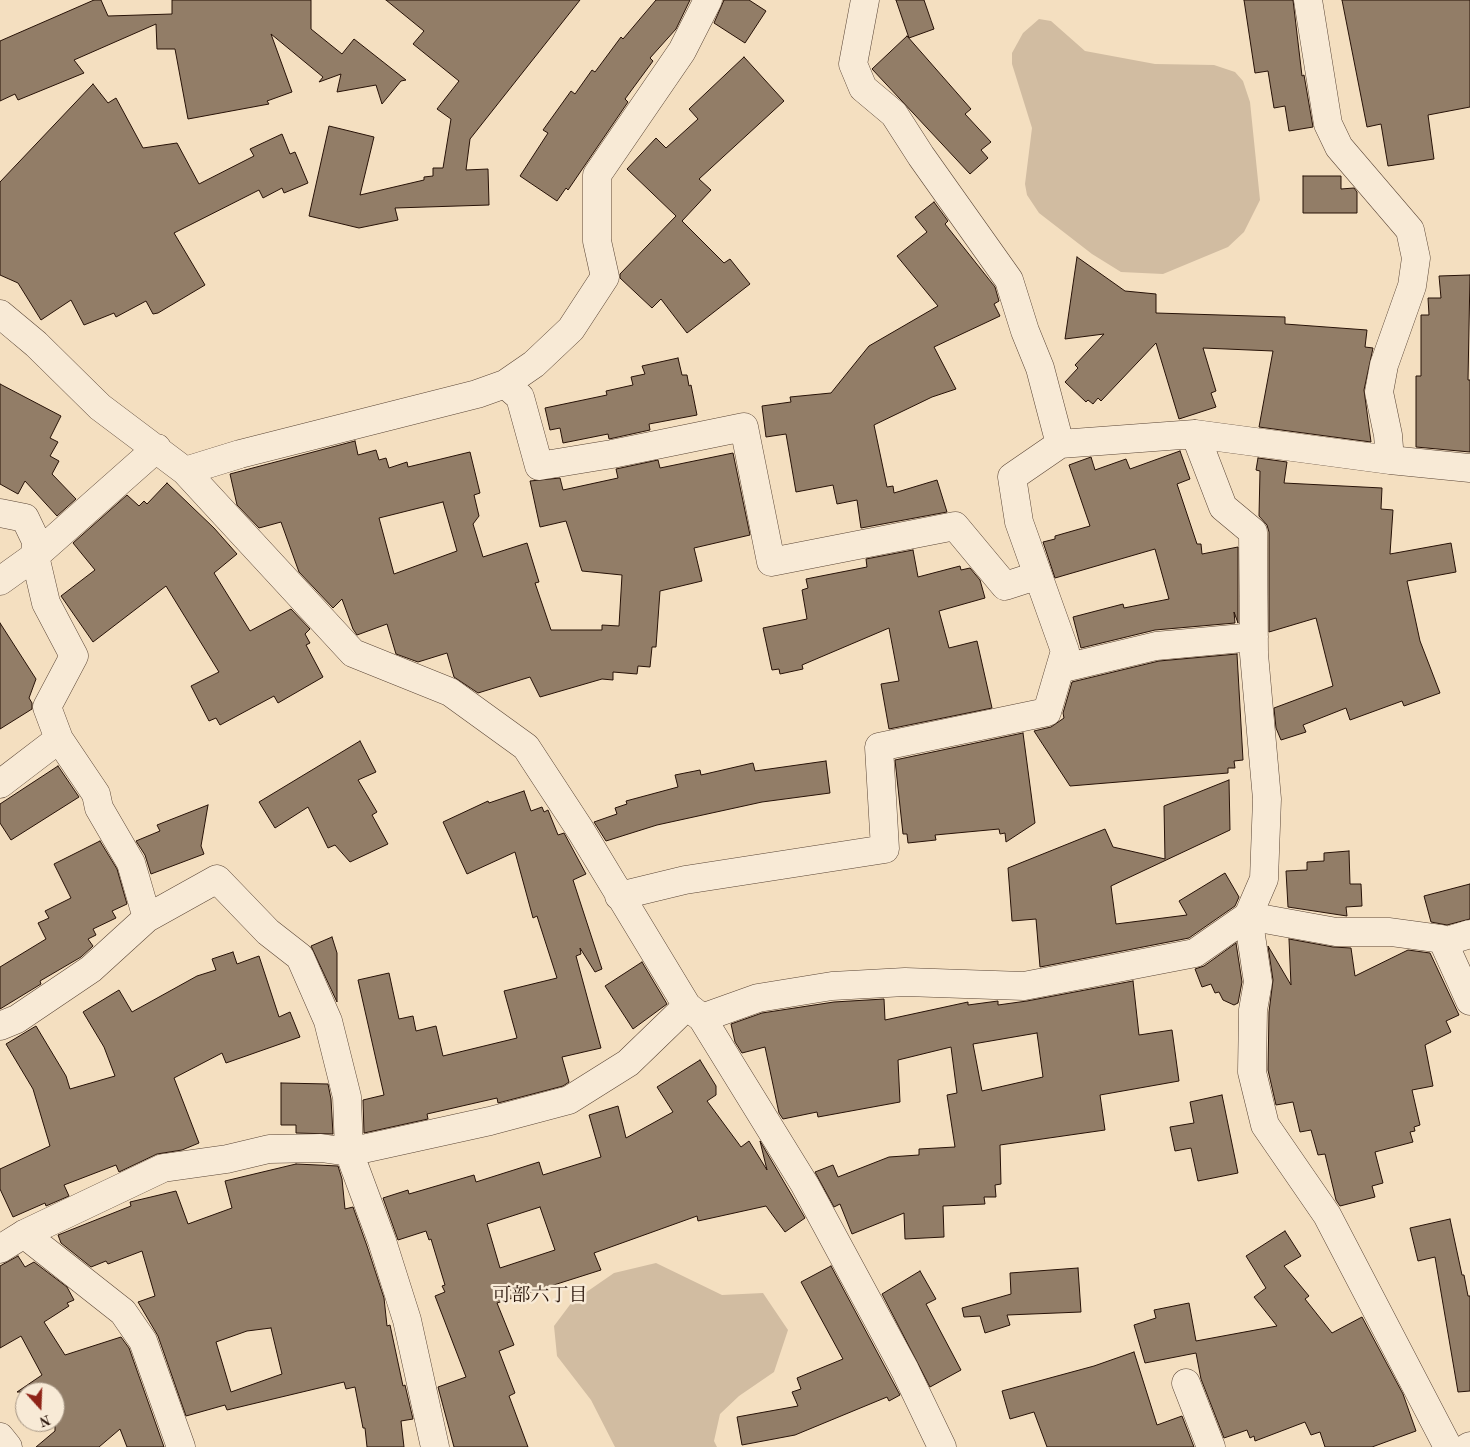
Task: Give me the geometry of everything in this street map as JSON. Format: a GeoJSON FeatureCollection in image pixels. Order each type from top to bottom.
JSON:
{"type":"FeatureCollection","features":[{"type":"Feature","properties":{"kind":"street"},"geometry":{"type":"LineString","coordinates":[[185,471],[240,454],[477,394],[505,384],[534,364],[571,329],[605,278],[597,241],[597,175],[682,51],[708,0]]}},
{"type":"Feature","properties":{"kind":"street"},"geometry":{"type":"LineString","coordinates":[[865,0],[853,64],[863,88],[894,114],[921,156],[1009,280],[1025,331],[1040,368],[1060,444]]}},
{"type":"Feature","properties":{"kind":"street"},"geometry":{"type":"LineString","coordinates":[[1308,0],[1328,124],[1339,147],[1410,230],[1416,258],[1412,286],[1384,366],[1378,392],[1388,435],[1390,460]]}},
{"type":"Feature","properties":{"kind":"street"},"geometry":{"type":"LineString","coordinates":[[0,314],[36,344],[100,407],[158,448],[185,471],[353,653],[450,692],[526,746],[619,896],[805,1185],[905,1370],[942,1447]]}},
{"type":"Feature","properties":{"kind":"street"},"geometry":{"type":"LineString","coordinates":[[505,384],[520,397],[539,466],[612,454],[744,427],[771,562],[955,526],[1005,586],[1036,576]]}},
{"type":"Feature","properties":{"kind":"street"},"geometry":{"type":"LineString","coordinates":[[0,1249],[24,1234],[163,1168],[227,1159],[268,1149],[321,1148],[349,1152],[569,1100],[628,1063],[694,1012],[758,998],[832,986],[904,982],[1024,986],[1195,953],[1248,916],[1264,879],[1267,798],[1254,637],[1253,532],[1223,507],[1195,434]]}},
{"type":"Feature","properties":{"kind":"street"},"geometry":{"type":"LineString","coordinates":[[619,896],[685,880],[885,849],[879,747],[1047,712],[1065,651],[1036,576],[1018,522],[1012,477],[1060,444],[1195,434],[1390,460],[1470,468]]}},
{"type":"Feature","properties":{"kind":"street"},"geometry":{"type":"LineString","coordinates":[[0,581],[35,556],[158,448]]}},
{"type":"Feature","properties":{"kind":"street"},"geometry":{"type":"LineString","coordinates":[[0,513],[24,518],[36,541],[35,556],[46,603],[74,656],[48,707],[59,738],[96,794],[99,808],[131,863],[147,918]]}},
{"type":"Feature","properties":{"kind":"street"},"geometry":{"type":"LineString","coordinates":[[1060,669],[1156,646],[1254,637]]}},
{"type":"Feature","properties":{"kind":"street"},"geometry":{"type":"LineString","coordinates":[[0,784],[59,738]]}},
{"type":"Feature","properties":{"kind":"street"},"geometry":{"type":"LineString","coordinates":[[0,1026],[17,1018],[91,969],[147,918],[217,880],[268,932],[300,957],[328,1021],[347,1097],[349,1152],[382,1241],[407,1320],[435,1447]]}},
{"type":"Feature","properties":{"kind":"street"},"geometry":{"type":"LineString","coordinates":[[1248,916],[1336,932],[1390,932],[1442,939],[1470,1001]]}},
{"type":"Feature","properties":{"kind":"street"},"geometry":{"type":"LineString","coordinates":[[1248,916],[1258,982],[1253,1010],[1252,1072],[1265,1125],[1327,1215],[1448,1447]]}},
{"type":"Feature","properties":{"kind":"street"},"geometry":{"type":"LineString","coordinates":[[1444,942],[1470,934]]}},
{"type":"Feature","properties":{"kind":"street"},"geometry":{"type":"LineString","coordinates":[[24,1234],[123,1312],[143,1341],[181,1447]]}},
{"type":"Feature","properties":{"kind":"street"},"geometry":{"type":"LineString","coordinates":[[1186,1383],[1211,1447]]}},
{"type":"Feature","properties":{"kind":"street"},"geometry":{"type":"LineString","coordinates":[[0,1437],[8,1447]]}},
{"type":"Feature","properties":{"kind":"shaded area"},"geometry":{"type":"Polygon","coordinates":[[[1039,19],[1051,21],[1085,51],[1155,64],[1214,65],[1235,72],[1243,81],[1250,102],[1260,200],[1244,232],[1228,247],[1163,274],[1121,272],[1092,254],[1039,213],[1027,195],[1025,184],[1032,128],[1012,64],[1012,53],[1023,33],[1039,19]]]}},
{"type":"Feature","properties":{"kind":"shaded area"},"geometry":{"type":"Polygon","coordinates":[[[656,1263],[722,1295],[763,1293],[788,1330],[774,1372],[739,1396],[720,1414],[714,1441],[717,1447],[615,1447],[591,1400],[557,1356],[554,1326],[572,1302],[614,1273],[656,1263]]]}},
{"type":"Feature","properties":{"kind":"building"},"geometry":{"type":"Polygon","coordinates":[[[94,0],[101,0],[108,16],[172,14],[172,0],[311,0],[311,29],[342,54],[354,39],[406,80],[401,81],[382,104],[376,85],[337,92],[341,74],[319,82],[323,77],[271,34],[292,92],[267,101],[269,104],[188,119],[175,49],[157,49],[156,24],[74,60],[84,73],[18,100],[15,94],[0,101],[0,41],[94,0]]]}},
{"type":"Feature","properties":{"kind":"building"},"geometry":{"type":"Polygon","coordinates":[[[386,0],[580,0],[470,139],[466,170],[488,169],[489,205],[395,208],[398,220],[359,228],[309,216],[329,126],[374,137],[360,195],[424,180],[424,177],[433,176],[433,168],[443,168],[451,119],[437,109],[459,81],[413,44],[424,31],[386,0]]]}},
{"type":"Feature","properties":{"kind":"building"},"geometry":{"type":"Polygon","coordinates":[[[656,0],[690,0],[676,29],[650,58],[653,61],[625,99],[628,102],[568,190],[566,188],[557,201],[520,176],[548,133],[543,130],[571,91],[575,94],[592,70],[595,72],[621,37],[623,39],[656,0]]]}},
{"type":"Feature","properties":{"kind":"building"},"geometry":{"type":"Polygon","coordinates":[[[724,0],[749,0],[766,11],[745,43],[714,23],[724,0]]]}},
{"type":"Feature","properties":{"kind":"building"},"geometry":{"type":"Polygon","coordinates":[[[896,0],[924,0],[934,29],[909,38],[896,0]]]}},
{"type":"Feature","properties":{"kind":"building"},"geometry":{"type":"Polygon","coordinates":[[[1244,0],[1293,0],[1302,76],[1304,75],[1313,127],[1289,131],[1285,106],[1274,108],[1268,71],[1255,73],[1244,0]]]}},
{"type":"Feature","properties":{"kind":"building"},"geometry":{"type":"Polygon","coordinates":[[[1342,0],[1470,0],[1470,107],[1428,115],[1434,159],[1388,166],[1381,124],[1367,127],[1342,0]]]}},
{"type":"Feature","properties":{"kind":"building"},"geometry":{"type":"Polygon","coordinates":[[[907,36],[971,109],[965,114],[991,142],[981,150],[988,158],[970,174],[872,69],[907,36]]]}},
{"type":"Feature","properties":{"kind":"building"},"geometry":{"type":"Polygon","coordinates":[[[744,57],[784,101],[699,179],[711,190],[682,221],[724,263],[730,259],[750,284],[687,333],[661,299],[652,308],[620,278],[620,274],[676,216],[627,169],[656,138],[666,148],[698,119],[689,109],[744,57]]]}},
{"type":"Feature","properties":{"kind":"building"},"geometry":{"type":"Polygon","coordinates":[[[93,84],[108,103],[116,98],[143,148],[177,143],[199,184],[254,156],[250,149],[282,134],[290,154],[295,152],[308,183],[284,193],[282,188],[263,198],[259,190],[174,233],[205,285],[158,313],[153,314],[146,301],[116,317],[114,313],[84,325],[71,300],[41,320],[18,283],[0,275],[0,182],[93,84]]]}},
{"type":"Feature","properties":{"kind":"building"},"geometry":{"type":"Polygon","coordinates":[[[1303,176],[1341,176],[1341,189],[1354,188],[1357,192],[1357,213],[1303,213],[1303,176]]]}},
{"type":"Feature","properties":{"kind":"building"},"geometry":{"type":"Polygon","coordinates":[[[934,202],[948,221],[945,224],[995,287],[999,301],[994,304],[1000,316],[934,347],[956,389],[932,397],[874,425],[887,487],[893,486],[894,493],[937,480],[947,512],[861,528],[857,500],[837,504],[833,485],[796,492],[786,434],[766,437],[762,406],[791,402],[790,397],[831,393],[869,346],[938,306],[897,256],[927,232],[915,217],[934,202]]]}},
{"type":"Feature","properties":{"kind":"building"},"geometry":{"type":"Polygon","coordinates":[[[1077,257],[1125,291],[1156,294],[1156,313],[1285,317],[1285,324],[1367,330],[1365,347],[1373,348],[1364,390],[1371,442],[1259,427],[1273,351],[1203,348],[1216,391],[1211,393],[1216,407],[1179,419],[1156,343],[1101,401],[1098,398],[1093,404],[1088,400],[1086,402],[1065,382],[1078,368],[1075,365],[1104,334],[1065,339],[1077,257]]]}},
{"type":"Feature","properties":{"kind":"building"},"geometry":{"type":"Polygon","coordinates":[[[1470,275],[1468,380],[1470,380],[1470,452],[1416,447],[1416,376],[1421,376],[1421,315],[1429,315],[1428,298],[1441,298],[1439,276],[1470,275]]]}},
{"type":"Feature","properties":{"kind":"building"},"geometry":{"type":"Polygon","coordinates":[[[678,358],[682,375],[687,375],[689,386],[691,385],[697,415],[649,424],[650,430],[609,439],[608,434],[563,443],[560,428],[550,430],[545,408],[607,395],[606,391],[633,385],[631,377],[645,374],[642,366],[678,358]]]}},
{"type":"Feature","properties":{"kind":"building"},"geometry":{"type":"Polygon","coordinates":[[[0,384],[61,416],[50,438],[58,442],[50,456],[59,461],[52,474],[76,499],[57,516],[25,481],[18,494],[0,484],[0,384]]]}},
{"type":"Feature","properties":{"kind":"building"},"geometry":{"type":"Polygon","coordinates":[[[355,441],[358,455],[376,450],[379,460],[386,458],[389,468],[407,462],[408,467],[470,452],[480,493],[474,495],[479,516],[473,524],[483,557],[527,543],[539,582],[535,583],[551,630],[602,630],[602,625],[619,626],[622,575],[582,571],[566,521],[540,527],[530,481],[560,478],[563,490],[618,478],[616,469],[658,460],[660,468],[733,453],[750,535],[694,548],[702,581],[660,591],[656,647],[652,647],[650,667],[638,666],[637,674],[613,672],[613,680],[602,679],[540,697],[530,677],[478,693],[454,677],[447,653],[418,662],[396,654],[387,624],[357,635],[342,599],[333,608],[299,572],[281,522],[259,528],[237,505],[230,474],[355,441]],[[443,502],[379,518],[394,574],[457,551],[443,502]]]}},
{"type":"Feature","properties":{"kind":"building"},"geometry":{"type":"Polygon","coordinates":[[[1180,451],[1190,479],[1177,484],[1197,544],[1201,544],[1202,554],[1238,547],[1238,623],[1234,612],[1235,623],[1155,630],[1081,648],[1073,617],[1123,604],[1124,608],[1169,599],[1155,549],[1055,578],[1043,542],[1055,539],[1055,536],[1090,526],[1069,465],[1091,457],[1095,470],[1126,459],[1130,469],[1180,451]]]}},
{"type":"Feature","properties":{"kind":"building"},"geometry":{"type":"Polygon","coordinates":[[[1258,458],[1287,462],[1284,483],[1382,488],[1381,509],[1393,510],[1390,554],[1451,543],[1456,572],[1407,581],[1420,641],[1440,693],[1404,706],[1402,701],[1350,720],[1346,708],[1303,725],[1306,732],[1281,740],[1276,728],[1274,708],[1333,686],[1316,618],[1269,632],[1269,532],[1267,525],[1259,516],[1260,471],[1256,470],[1258,458]]]}},
{"type":"Feature","properties":{"kind":"building"},"geometry":{"type":"Polygon","coordinates":[[[167,483],[214,528],[237,554],[214,573],[250,631],[291,609],[310,629],[305,634],[310,643],[306,645],[323,677],[278,703],[274,696],[220,725],[216,718],[209,721],[191,686],[219,672],[166,586],[93,642],[61,596],[95,570],[73,543],[127,495],[139,506],[144,501],[147,504],[167,483]]]}},
{"type":"Feature","properties":{"kind":"building"},"geometry":{"type":"Polygon","coordinates":[[[913,550],[918,577],[960,566],[961,570],[970,568],[980,580],[985,598],[939,611],[949,648],[977,641],[992,708],[889,729],[881,684],[899,681],[889,628],[802,665],[803,669],[780,674],[779,669],[772,670],[763,628],[807,619],[802,590],[808,588],[806,579],[867,567],[866,559],[913,550]]]}},
{"type":"Feature","properties":{"kind":"building"},"geometry":{"type":"Polygon","coordinates":[[[0,623],[36,679],[29,698],[32,703],[32,709],[0,729],[0,623]]]}},
{"type":"Feature","properties":{"kind":"building"},"geometry":{"type":"Polygon","coordinates":[[[1237,654],[1243,760],[1234,761],[1235,768],[1228,768],[1228,773],[1070,786],[1034,731],[1051,727],[1064,718],[1063,713],[1072,682],[1159,661],[1237,654]]]}},
{"type":"Feature","properties":{"kind":"building"},"geometry":{"type":"Polygon","coordinates":[[[1023,733],[1035,823],[1006,842],[1005,833],[1000,834],[999,829],[935,835],[936,840],[908,843],[907,834],[903,834],[895,760],[1023,733]]]}},
{"type":"Feature","properties":{"kind":"building"},"geometry":{"type":"Polygon","coordinates":[[[360,741],[376,772],[358,780],[377,812],[372,815],[388,844],[350,862],[335,845],[328,848],[308,807],[275,828],[259,802],[360,741]]]}},
{"type":"Feature","properties":{"kind":"building"},"geometry":{"type":"Polygon","coordinates":[[[826,761],[830,793],[762,802],[657,825],[606,841],[594,822],[617,814],[615,808],[627,804],[626,801],[678,787],[675,775],[700,770],[701,775],[753,763],[755,771],[826,761]]]}},
{"type":"Feature","properties":{"kind":"building"},"geometry":{"type":"Polygon","coordinates":[[[58,766],[79,797],[11,840],[0,823],[0,804],[58,766]]]}},
{"type":"Feature","properties":{"kind":"building"},"geometry":{"type":"Polygon","coordinates":[[[1229,780],[1230,830],[1111,886],[1116,924],[1187,915],[1179,901],[1225,873],[1239,897],[1235,906],[1189,938],[1040,967],[1036,919],[1012,921],[1008,868],[1105,829],[1113,847],[1165,859],[1164,806],[1229,780]]]}},
{"type":"Feature","properties":{"kind":"building"},"geometry":{"type":"Polygon","coordinates":[[[524,791],[531,811],[542,807],[544,812],[548,810],[558,835],[564,833],[586,874],[573,880],[602,969],[595,972],[580,948],[581,954],[576,956],[601,1048],[562,1057],[569,1082],[563,1086],[498,1103],[497,1098],[427,1114],[428,1119],[364,1133],[363,1100],[384,1095],[358,980],[389,973],[399,1019],[413,1016],[416,1031],[436,1026],[443,1056],[517,1038],[504,991],[557,978],[537,916],[533,918],[515,852],[467,874],[443,822],[488,801],[489,803],[524,791]]]}},
{"type":"Feature","properties":{"kind":"building"},"geometry":{"type":"Polygon","coordinates":[[[208,805],[201,846],[204,854],[151,874],[145,855],[136,841],[160,831],[157,825],[208,805]]]}},
{"type":"Feature","properties":{"kind":"building"},"geometry":{"type":"Polygon","coordinates":[[[100,841],[117,869],[127,904],[112,911],[116,918],[93,929],[96,935],[88,939],[93,946],[81,957],[40,981],[41,984],[0,1009],[0,967],[46,939],[38,923],[49,918],[45,911],[71,898],[54,864],[100,841]]]}},
{"type":"Feature","properties":{"kind":"building"},"geometry":{"type":"Polygon","coordinates":[[[1349,851],[1350,884],[1361,884],[1362,906],[1346,907],[1347,916],[1288,907],[1286,871],[1307,870],[1307,862],[1324,861],[1324,853],[1349,851]]]}},
{"type":"Feature","properties":{"kind":"building"},"geometry":{"type":"Polygon","coordinates":[[[1470,884],[1470,919],[1447,925],[1431,922],[1424,896],[1470,884]]]}},
{"type":"Feature","properties":{"kind":"building"},"geometry":{"type":"Polygon","coordinates":[[[332,937],[337,953],[337,1002],[311,946],[332,937]]]}},
{"type":"Feature","properties":{"kind":"building"},"geometry":{"type":"Polygon","coordinates":[[[1289,939],[1333,947],[1351,948],[1355,976],[1408,950],[1430,953],[1459,1015],[1446,1021],[1451,1032],[1425,1045],[1433,1086],[1412,1090],[1420,1125],[1414,1127],[1415,1131],[1410,1132],[1413,1142],[1375,1152],[1383,1183],[1372,1186],[1375,1197],[1340,1206],[1336,1200],[1325,1154],[1318,1155],[1311,1130],[1300,1132],[1293,1102],[1276,1105],[1268,1070],[1269,1012],[1273,980],[1268,946],[1291,985],[1289,939]]]}},
{"type":"Feature","properties":{"kind":"building"},"geometry":{"type":"Polygon","coordinates":[[[1236,943],[1242,982],[1238,1003],[1234,1005],[1223,1000],[1219,992],[1215,993],[1211,984],[1202,987],[1195,969],[1204,966],[1236,943]]]}},
{"type":"Feature","properties":{"kind":"building"},"geometry":{"type":"Polygon","coordinates":[[[233,952],[237,964],[259,956],[279,1017],[290,1012],[300,1037],[226,1063],[222,1053],[174,1078],[199,1143],[182,1150],[157,1154],[119,1172],[116,1165],[64,1185],[69,1196],[46,1206],[45,1203],[13,1217],[0,1189],[0,1169],[50,1146],[33,1089],[6,1044],[36,1026],[66,1076],[70,1089],[115,1076],[104,1047],[83,1012],[119,990],[132,1012],[197,976],[216,970],[212,959],[233,952]]]}},
{"type":"Feature","properties":{"kind":"building"},"geometry":{"type":"Polygon","coordinates":[[[642,962],[667,1004],[633,1029],[605,986],[642,962]]]}},
{"type":"Feature","properties":{"kind":"building"},"geometry":{"type":"Polygon","coordinates":[[[1133,981],[1139,1035],[1172,1030],[1179,1081],[1100,1095],[1105,1130],[1000,1145],[1001,1184],[995,1185],[996,1197],[984,1197],[985,1204],[943,1206],[944,1237],[905,1239],[904,1213],[852,1234],[840,1204],[834,1207],[815,1172],[833,1165],[838,1177],[889,1157],[919,1155],[919,1149],[955,1147],[947,1095],[957,1093],[951,1047],[898,1060],[900,1102],[818,1117],[817,1112],[783,1119],[779,1113],[765,1047],[742,1053],[735,1042],[731,1024],[762,1013],[834,1002],[884,999],[885,1020],[968,1002],[968,1005],[998,1001],[998,1005],[1133,981]],[[1037,1033],[973,1044],[982,1091],[1043,1077],[1037,1033]]]}},
{"type":"Feature","properties":{"kind":"building"},"geometry":{"type":"Polygon","coordinates":[[[700,1060],[716,1086],[716,1095],[707,1101],[741,1147],[749,1141],[767,1170],[760,1141],[805,1218],[785,1232],[766,1206],[698,1221],[697,1216],[594,1253],[601,1270],[497,1303],[514,1345],[499,1351],[515,1393],[509,1396],[528,1447],[454,1447],[438,1387],[466,1377],[435,1296],[445,1292],[442,1286],[445,1285],[431,1239],[429,1240],[426,1231],[398,1240],[383,1198],[408,1190],[409,1194],[474,1175],[476,1182],[539,1162],[543,1175],[601,1157],[589,1115],[618,1106],[626,1138],[673,1112],[657,1087],[700,1060]],[[540,1207],[487,1224],[500,1268],[555,1250],[540,1207]]]}},
{"type":"Feature","properties":{"kind":"building"},"geometry":{"type":"Polygon","coordinates":[[[281,1083],[328,1084],[333,1134],[296,1133],[296,1125],[281,1125],[281,1083]]]}},
{"type":"Feature","properties":{"kind":"building"},"geometry":{"type":"Polygon","coordinates":[[[1222,1095],[1238,1173],[1198,1181],[1191,1148],[1175,1151],[1170,1127],[1194,1123],[1190,1102],[1222,1095]]]}},
{"type":"Feature","properties":{"kind":"building"},"geometry":{"type":"Polygon","coordinates":[[[296,1164],[338,1166],[342,1179],[345,1209],[353,1207],[384,1298],[387,1326],[390,1325],[403,1386],[405,1385],[413,1419],[401,1421],[404,1447],[367,1447],[365,1428],[363,1428],[355,1387],[346,1389],[344,1382],[227,1410],[225,1405],[186,1416],[158,1336],[138,1302],[155,1296],[142,1251],[108,1264],[106,1261],[91,1267],[61,1243],[58,1235],[131,1206],[130,1202],[176,1191],[188,1224],[232,1208],[225,1181],[296,1164]],[[271,1328],[247,1331],[216,1342],[231,1392],[282,1374],[271,1328]]]}},
{"type":"Feature","properties":{"kind":"building"},"geometry":{"type":"Polygon","coordinates":[[[1450,1219],[1462,1275],[1464,1275],[1468,1296],[1470,1296],[1470,1391],[1458,1392],[1435,1257],[1418,1261],[1410,1228],[1450,1219]]]}},
{"type":"Feature","properties":{"kind":"building"},"geometry":{"type":"Polygon","coordinates":[[[1285,1231],[1301,1256],[1284,1266],[1309,1296],[1305,1299],[1332,1333],[1362,1317],[1403,1394],[1416,1431],[1372,1447],[1325,1447],[1320,1432],[1311,1435],[1305,1422],[1255,1441],[1254,1436],[1250,1438],[1247,1430],[1224,1438],[1201,1379],[1196,1353],[1145,1363],[1134,1325],[1156,1318],[1154,1310],[1189,1303],[1196,1341],[1277,1326],[1254,1297],[1266,1288],[1246,1256],[1285,1231]]]}},
{"type":"Feature","properties":{"kind":"building"},"geometry":{"type":"Polygon","coordinates":[[[18,1256],[25,1267],[34,1262],[67,1287],[74,1300],[67,1303],[69,1306],[44,1322],[65,1355],[121,1337],[129,1348],[164,1447],[127,1447],[120,1429],[99,1447],[36,1447],[54,1432],[65,1432],[65,1382],[32,1382],[42,1375],[21,1336],[0,1348],[0,1266],[18,1256]]]}},
{"type":"Feature","properties":{"kind":"building"},"geometry":{"type":"Polygon","coordinates":[[[831,1266],[900,1395],[889,1401],[887,1397],[795,1435],[742,1445],[737,1417],[798,1406],[792,1392],[801,1389],[797,1378],[843,1359],[801,1282],[831,1266]]]}},
{"type":"Feature","properties":{"kind":"building"},"geometry":{"type":"Polygon","coordinates":[[[1078,1268],[1081,1312],[1007,1315],[1010,1325],[985,1333],[980,1316],[964,1317],[962,1308],[1011,1294],[1010,1273],[1078,1268]]]}},
{"type":"Feature","properties":{"kind":"building"},"geometry":{"type":"Polygon","coordinates":[[[920,1271],[936,1299],[926,1304],[961,1370],[930,1387],[882,1294],[920,1271]]]}},
{"type":"Feature","properties":{"kind":"building"},"geometry":{"type":"Polygon","coordinates":[[[1134,1352],[1157,1425],[1182,1416],[1194,1447],[1047,1447],[1034,1412],[1010,1419],[1002,1391],[1094,1366],[1134,1352]]]}},
{"type":"Feature","properties":{"kind":"district","name":"可部六丁目"},"geometry":{"type":"Point","coordinates":[540,1296]}}]}
